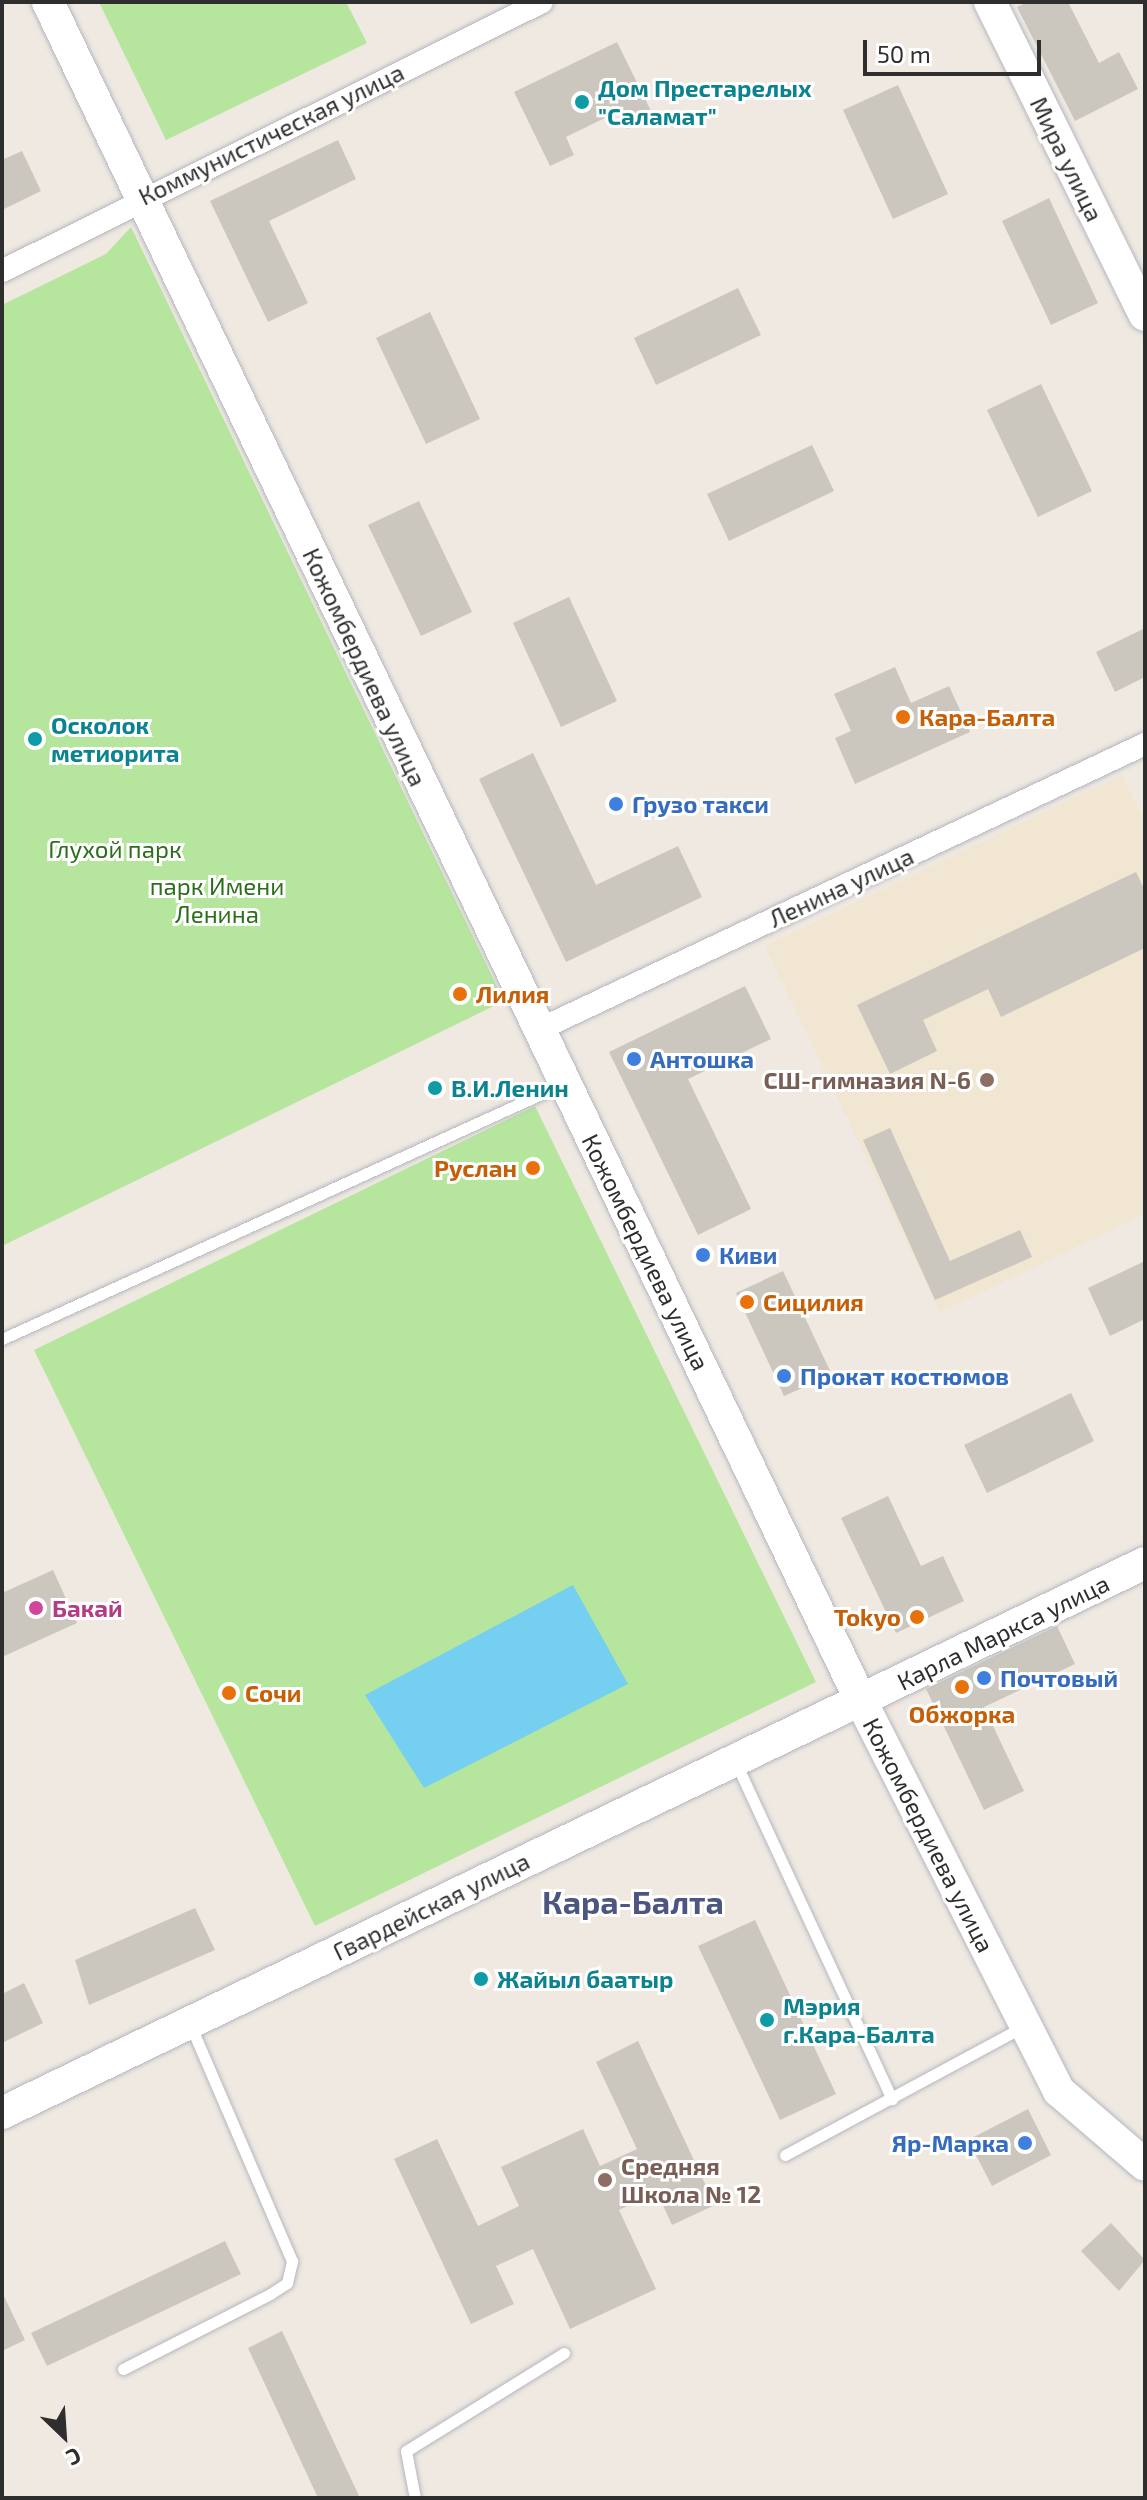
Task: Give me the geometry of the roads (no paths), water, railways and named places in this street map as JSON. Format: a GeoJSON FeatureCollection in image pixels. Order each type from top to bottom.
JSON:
{"type":"FeatureCollection","features":[{"type":"Feature","properties":{"kind":"street","name":"Кожомбердиева улица"},"geometry":{"type":"LineString","coordinates":[[48,2],[861,1701],[1059,2091],[1145,2165]]}},
{"type":"Feature","properties":{"kind":"street","name":"Коммунистическая улица"},"geometry":{"type":"LineString","coordinates":[[2,271],[142,197],[542,2]]}},
{"type":"Feature","properties":{"kind":"street","name":"Мира улица"},"geometry":{"type":"LineString","coordinates":[[990,2],[1145,315]]}},
{"type":"Feature","properties":{"kind":"street","name":"Ленина улица"},"geometry":{"type":"LineString","coordinates":[[538,1030],[1145,744]]}},
{"type":"Feature","properties":{"kind":"street","name":"Карла Маркса улица"},"geometry":{"type":"LineString","coordinates":[[861,1701],[1145,1563]]}},
{"type":"Feature","properties":{"kind":"street","name":"Гвардейская улица"},"geometry":{"type":"LineString","coordinates":[[2,2113],[861,1701]]}},
{"type":"Feature","properties":{"kind":"lane"},"geometry":{"type":"LineString","coordinates":[[2,1339],[564,1083]]}},
{"type":"Feature","properties":{"kind":"lane"},"geometry":{"type":"LineString","coordinates":[[735,1760],[892,2099]]}},
{"type":"Feature","properties":{"kind":"lane"},"geometry":{"type":"LineString","coordinates":[[123,2369],[270,2294],[287,2283],[292,2261],[189,2021]]}},
{"type":"Feature","properties":{"kind":"lane"},"geometry":{"type":"LineString","coordinates":[[785,2155],[1026,2026]]}},
{"type":"Feature","properties":{"kind":"lane"},"geometry":{"type":"LineString","coordinates":[[415,2498],[406,2451],[564,2353]]}},
{"type":"Feature","properties":{"kind":"water"},"geometry":{"type":"Polygon","coordinates":[[[573,1585],[628,1684],[424,1788],[365,1695],[573,1585]]]}},
{"type":"Feature","properties":{"kind":"place","name":"Дом Престарелых \"Саламат\""},"geometry":{"type":"Point","coordinates":[582,102]}},
{"type":"Feature","properties":{"kind":"place","name":"Кара-Балта"},"geometry":{"type":"Point","coordinates":[903,717]}},
{"type":"Feature","properties":{"kind":"place","name":"Осколок метиорита"},"geometry":{"type":"Point","coordinates":[35,739]}},
{"type":"Feature","properties":{"kind":"place","name":"Грузо такси"},"geometry":{"type":"Point","coordinates":[616,804]}},
{"type":"Feature","properties":{"kind":"place","name":"Лилия"},"geometry":{"type":"Point","coordinates":[460,994]}},
{"type":"Feature","properties":{"kind":"place","name":"Антошка"},"geometry":{"type":"Point","coordinates":[634,1059]}},
{"type":"Feature","properties":{"kind":"place","name":"СШ-гимназия N-6"},"geometry":{"type":"Point","coordinates":[987,1080]}},
{"type":"Feature","properties":{"kind":"place","name":"В.И.Ленин"},"geometry":{"type":"Point","coordinates":[435,1088]}},
{"type":"Feature","properties":{"kind":"place","name":"Руслан"},"geometry":{"type":"Point","coordinates":[533,1168]}},
{"type":"Feature","properties":{"kind":"place","name":"Киви"},"geometry":{"type":"Point","coordinates":[703,1255]}},
{"type":"Feature","properties":{"kind":"place","name":"Сицилия"},"geometry":{"type":"Point","coordinates":[747,1302]}},
{"type":"Feature","properties":{"kind":"place","name":"Прокат костюмов"},"geometry":{"type":"Point","coordinates":[784,1376]}},
{"type":"Feature","properties":{"kind":"place","name":"Бакай"},"geometry":{"type":"Point","coordinates":[36,1608]}},
{"type":"Feature","properties":{"kind":"place","name":"Tokyo"},"geometry":{"type":"Point","coordinates":[917,1617]}},
{"type":"Feature","properties":{"kind":"place","name":"Почтовый"},"geometry":{"type":"Point","coordinates":[984,1678]}},
{"type":"Feature","properties":{"kind":"place","name":"Обжорка"},"geometry":{"type":"Point","coordinates":[962,1687]}},
{"type":"Feature","properties":{"kind":"place","name":"Сочи"},"geometry":{"type":"Point","coordinates":[229,1693]}},
{"type":"Feature","properties":{"kind":"place","name":"Жайыл баатыр"},"geometry":{"type":"Point","coordinates":[481,1979]}},
{"type":"Feature","properties":{"kind":"place","name":"Мэрия г.Кара-Балта"},"geometry":{"type":"Point","coordinates":[767,2020]}},
{"type":"Feature","properties":{"kind":"place","name":"Яр-Марка"},"geometry":{"type":"Point","coordinates":[1025,2143]}},
{"type":"Feature","properties":{"kind":"place","name":"Средняя Школа № 12"},"geometry":{"type":"Point","coordinates":[605,2180]}},
{"type":"Feature","properties":{"kind":"district","name":"Кара-Балта"},"geometry":{"type":"Point","coordinates":[633,1901]}},
{"type":"Feature","properties":{"kind":"park label","name":"Глухой парк"},"geometry":{"type":"Point","coordinates":[115,849]}},
{"type":"Feature","properties":{"kind":"park label","name":"парк Имени Ленина"},"geometry":{"type":"Point","coordinates":[217,900]}}]}
